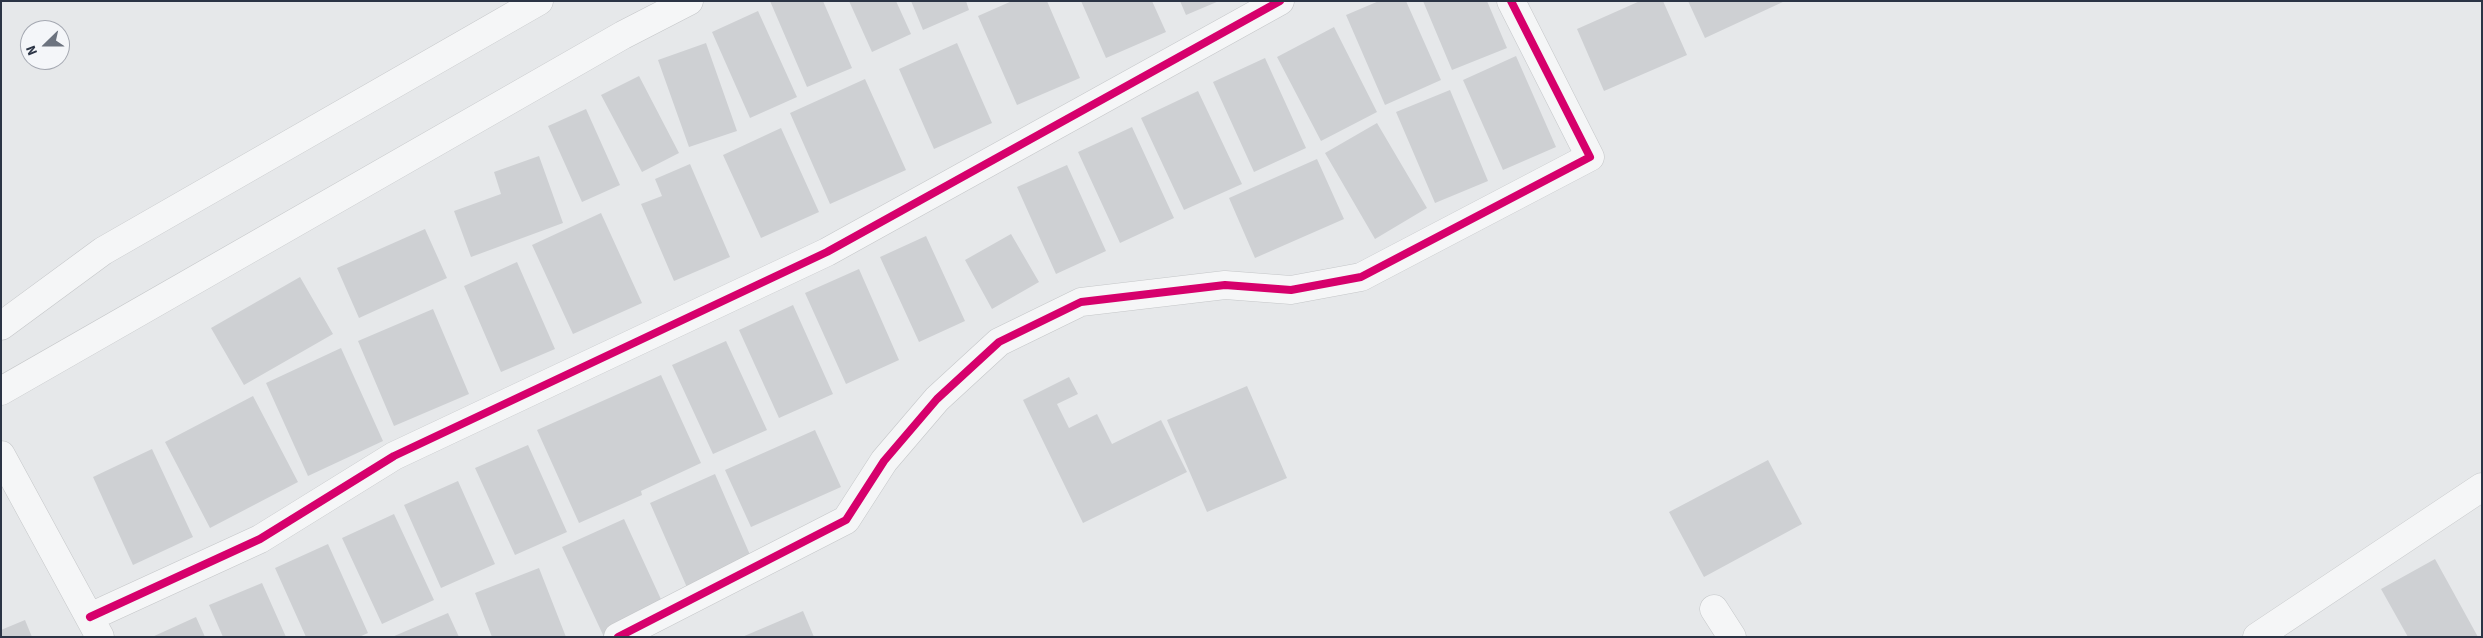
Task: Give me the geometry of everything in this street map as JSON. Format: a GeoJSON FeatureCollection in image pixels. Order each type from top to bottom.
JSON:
{"type":"FeatureCollection","features":[{"type":"Feature","properties":{"kind":"street"},"geometry":{"type":"LineString","coordinates":[[1,326],[103,251],[539,1]]}},
{"type":"Feature","properties":{"kind":"street"},"geometry":{"type":"LineString","coordinates":[[1,391],[624,35],[689,1]]}},
{"type":"Feature","properties":{"kind":"street"},"geometry":{"type":"LineString","coordinates":[[1,455],[95,627],[260,539],[394,456],[827,252],[1280,1]]}},
{"type":"Feature","properties":{"kind":"street"},"geometry":{"type":"LineString","coordinates":[[618,637],[846,520],[884,462],[937,398],[999,342],[1081,302],[1225,285],[1291,290],[1361,277],[1590,157],[1511,1]]}},
{"type":"Feature","properties":{"kind":"street"},"geometry":{"type":"LineString","coordinates":[[2257,637],[2482,487]]}},
{"type":"Feature","properties":{"kind":"street"},"geometry":{"type":"LineString","coordinates":[[1714,609],[1732,637]]}},
{"type":"Feature","properties":{"kind":"building"},"geometry":{"type":"Polygon","coordinates":[[[770,1],[823,1],[852,68],[807,87],[770,1]]]}},
{"type":"Feature","properties":{"kind":"building"},"geometry":{"type":"Polygon","coordinates":[[[849,1],[896,1],[911,34],[872,52],[849,1]]]}},
{"type":"Feature","properties":{"kind":"building"},"geometry":{"type":"Polygon","coordinates":[[[911,1],[966,1],[969,10],[923,30],[911,1]]]}},
{"type":"Feature","properties":{"kind":"building"},"geometry":{"type":"Polygon","coordinates":[[[1012,1],[1047,1],[1080,78],[1017,105],[978,16],[1012,1]]]}},
{"type":"Feature","properties":{"kind":"building"},"geometry":{"type":"Polygon","coordinates":[[[1081,1],[1152,1],[1166,32],[1106,58],[1081,1]]]}},
{"type":"Feature","properties":{"kind":"building"},"geometry":{"type":"Polygon","coordinates":[[[1180,1],[1219,1],[1186,15],[1180,1]]]}},
{"type":"Feature","properties":{"kind":"building"},"geometry":{"type":"Polygon","coordinates":[[[1379,1],[1406,1],[1441,80],[1385,105],[1346,15],[1379,1]]]}},
{"type":"Feature","properties":{"kind":"building"},"geometry":{"type":"Polygon","coordinates":[[[1423,1],[1487,1],[1507,48],[1452,70],[1423,1]]]}},
{"type":"Feature","properties":{"kind":"building"},"geometry":{"type":"Polygon","coordinates":[[[1640,1],[1663,1],[1687,55],[1604,91],[1577,29],[1640,1]]]}},
{"type":"Feature","properties":{"kind":"building"},"geometry":{"type":"Polygon","coordinates":[[[1688,1],[1785,1],[1705,38],[1688,1]]]}},
{"type":"Feature","properties":{"kind":"building"},"geometry":{"type":"Polygon","coordinates":[[[758,11],[797,97],[750,118],[712,32],[758,11]]]}},
{"type":"Feature","properties":{"kind":"building"},"geometry":{"type":"Polygon","coordinates":[[[1334,27],[1377,112],[1321,141],[1277,57],[1334,27]]]}},
{"type":"Feature","properties":{"kind":"building"},"geometry":{"type":"Polygon","coordinates":[[[706,43],[737,131],[689,147],[658,60],[706,43]]]}},
{"type":"Feature","properties":{"kind":"building"},"geometry":{"type":"Polygon","coordinates":[[[957,43],[992,123],[934,149],[899,69],[957,43]]]}},
{"type":"Feature","properties":{"kind":"building"},"geometry":{"type":"Polygon","coordinates":[[[1516,56],[1556,147],[1503,170],[1463,80],[1516,56]]]}},
{"type":"Feature","properties":{"kind":"building"},"geometry":{"type":"Polygon","coordinates":[[[1265,58],[1306,148],[1254,172],[1213,82],[1265,58]]]}},
{"type":"Feature","properties":{"kind":"building"},"geometry":{"type":"Polygon","coordinates":[[[639,76],[679,153],[642,172],[601,95],[639,76]]]}},
{"type":"Feature","properties":{"kind":"building"},"geometry":{"type":"Polygon","coordinates":[[[865,79],[906,170],[830,204],[790,113],[865,79]]]}},
{"type":"Feature","properties":{"kind":"building"},"geometry":{"type":"Polygon","coordinates":[[[1450,90],[1488,181],[1435,203],[1396,112],[1450,90]]]}},
{"type":"Feature","properties":{"kind":"building"},"geometry":{"type":"Polygon","coordinates":[[[1198,91],[1242,184],[1184,210],[1141,118],[1198,91]]]}},
{"type":"Feature","properties":{"kind":"building"},"geometry":{"type":"Polygon","coordinates":[[[586,109],[620,185],[582,202],[548,126],[586,109]]]}},
{"type":"Feature","properties":{"kind":"building"},"geometry":{"type":"Polygon","coordinates":[[[1377,123],[1427,208],[1375,239],[1325,153],[1377,123]]]}},
{"type":"Feature","properties":{"kind":"building"},"geometry":{"type":"Polygon","coordinates":[[[1132,127],[1174,218],[1120,243],[1078,152],[1132,127]]]}},
{"type":"Feature","properties":{"kind":"building"},"geometry":{"type":"Polygon","coordinates":[[[781,128],[819,212],[761,238],[723,155],[781,128]]]}},
{"type":"Feature","properties":{"kind":"building"},"geometry":{"type":"Polygon","coordinates":[[[539,156],[563,223],[471,257],[454,211],[501,194],[494,172],[539,156]]]}},
{"type":"Feature","properties":{"kind":"building"},"geometry":{"type":"Polygon","coordinates":[[[1317,159],[1344,219],[1255,258],[1229,198],[1317,159]]]}},
{"type":"Feature","properties":{"kind":"building"},"geometry":{"type":"Polygon","coordinates":[[[690,164],[730,257],[674,281],[641,204],[662,196],[655,179],[690,164]]]}},
{"type":"Feature","properties":{"kind":"building"},"geometry":{"type":"Polygon","coordinates":[[[1067,165],[1106,251],[1056,274],[1017,187],[1067,165]]]}},
{"type":"Feature","properties":{"kind":"building"},"geometry":{"type":"Polygon","coordinates":[[[601,213],[642,303],[573,334],[532,245],[601,213]]]}},
{"type":"Feature","properties":{"kind":"building"},"geometry":{"type":"Polygon","coordinates":[[[425,229],[447,278],[359,318],[337,268],[425,229]]]}},
{"type":"Feature","properties":{"kind":"building"},"geometry":{"type":"Polygon","coordinates":[[[1011,234],[1039,282],[992,309],[965,260],[1011,234]]]}},
{"type":"Feature","properties":{"kind":"building"},"geometry":{"type":"Polygon","coordinates":[[[926,236],[965,321],[919,342],[880,257],[926,236]]]}},
{"type":"Feature","properties":{"kind":"building"},"geometry":{"type":"Polygon","coordinates":[[[517,262],[555,349],[501,372],[464,286],[517,262]]]}},
{"type":"Feature","properties":{"kind":"building"},"geometry":{"type":"Polygon","coordinates":[[[859,269],[899,360],[846,384],[805,293],[859,269]]]}},
{"type":"Feature","properties":{"kind":"building"},"geometry":{"type":"Polygon","coordinates":[[[300,277],[333,334],[244,385],[211,328],[300,277]]]}},
{"type":"Feature","properties":{"kind":"building"},"geometry":{"type":"Polygon","coordinates":[[[793,305],[833,394],[779,418],[739,330],[793,305]]]}},
{"type":"Feature","properties":{"kind":"building"},"geometry":{"type":"Polygon","coordinates":[[[433,309],[469,394],[394,426],[358,341],[433,309]]]}},
{"type":"Feature","properties":{"kind":"building"},"geometry":{"type":"Polygon","coordinates":[[[726,341],[767,430],[713,454],[672,365],[726,341]]]}},
{"type":"Feature","properties":{"kind":"building"},"geometry":{"type":"Polygon","coordinates":[[[341,348],[383,441],[308,476],[266,383],[341,348]]]}},
{"type":"Feature","properties":{"kind":"building"},"geometry":{"type":"Polygon","coordinates":[[[661,375],[701,463],[641,491],[642,495],[579,523],[537,430],[661,375]]]}},
{"type":"Feature","properties":{"kind":"building"},"geometry":{"type":"Polygon","coordinates":[[[1069,377],[1078,394],[1057,404],[1069,428],[1097,414],[1112,444],[1161,420],[1187,472],[1083,523],[1023,400],[1069,377]]]}},
{"type":"Feature","properties":{"kind":"building"},"geometry":{"type":"Polygon","coordinates":[[[1247,386],[1287,478],[1207,512],[1167,420],[1247,386]]]}},
{"type":"Feature","properties":{"kind":"building"},"geometry":{"type":"Polygon","coordinates":[[[253,396],[298,482],[210,528],[165,442],[253,396]]]}},
{"type":"Feature","properties":{"kind":"building"},"geometry":{"type":"Polygon","coordinates":[[[815,430],[841,487],[751,527],[725,470],[815,430]]]}},
{"type":"Feature","properties":{"kind":"building"},"geometry":{"type":"Polygon","coordinates":[[[528,445],[567,532],[515,555],[475,468],[528,445]]]}},
{"type":"Feature","properties":{"kind":"building"},"geometry":{"type":"Polygon","coordinates":[[[152,449],[193,537],[133,565],[93,477],[152,449]]]}},
{"type":"Feature","properties":{"kind":"building"},"geometry":{"type":"Polygon","coordinates":[[[1768,460],[1802,524],[1704,577],[1669,512],[1768,460]]]}},
{"type":"Feature","properties":{"kind":"building"},"geometry":{"type":"Polygon","coordinates":[[[715,474],[754,564],[689,592],[650,503],[715,474]]]}},
{"type":"Feature","properties":{"kind":"building"},"geometry":{"type":"Polygon","coordinates":[[[458,481],[495,564],[441,588],[404,505],[458,481]]]}},
{"type":"Feature","properties":{"kind":"building"},"geometry":{"type":"Polygon","coordinates":[[[394,514],[434,600],[382,624],[342,538],[394,514]]]}},
{"type":"Feature","properties":{"kind":"building"},"geometry":{"type":"Polygon","coordinates":[[[624,519],[665,608],[604,637],[562,547],[624,519]]]}},
{"type":"Feature","properties":{"kind":"building"},"geometry":{"type":"Polygon","coordinates":[[[328,544],[368,633],[359,637],[306,637],[275,568],[328,544]]]}},
{"type":"Feature","properties":{"kind":"building"},"geometry":{"type":"Polygon","coordinates":[[[2435,559],[2478,637],[2408,637],[2381,589],[2435,559]]]}},
{"type":"Feature","properties":{"kind":"building"},"geometry":{"type":"Polygon","coordinates":[[[539,568],[566,637],[492,637],[475,593],[539,568]]]}},
{"type":"Feature","properties":{"kind":"building"},"geometry":{"type":"Polygon","coordinates":[[[262,583],[286,637],[223,637],[209,605],[262,583]]]}},
{"type":"Feature","properties":{"kind":"building"},"geometry":{"type":"Polygon","coordinates":[[[803,611],[814,637],[742,637],[803,611]]]}},
{"type":"Feature","properties":{"kind":"building"},"geometry":{"type":"Polygon","coordinates":[[[448,613],[459,637],[392,637],[448,613]]]}},
{"type":"Feature","properties":{"kind":"building"},"geometry":{"type":"Polygon","coordinates":[[[196,617],[205,637],[152,637],[196,617]]]}},
{"type":"Feature","properties":{"kind":"building"},"geometry":{"type":"Polygon","coordinates":[[[25,620],[32,637],[1,637],[1,630],[25,620]]]}},
{"type":"Feature","properties":{"kind":"cycle path"},"geometry":{"type":"LineString","coordinates":[[90,617],[260,539],[394,456],[827,252],[1280,1]]}},
{"type":"Feature","properties":{"kind":"cycle path"},"geometry":{"type":"LineString","coordinates":[[618,637],[846,520],[884,461],[937,399],[999,342],[1081,302],[1225,285],[1291,290],[1361,277],[1590,157],[1511,1]]}}]}
